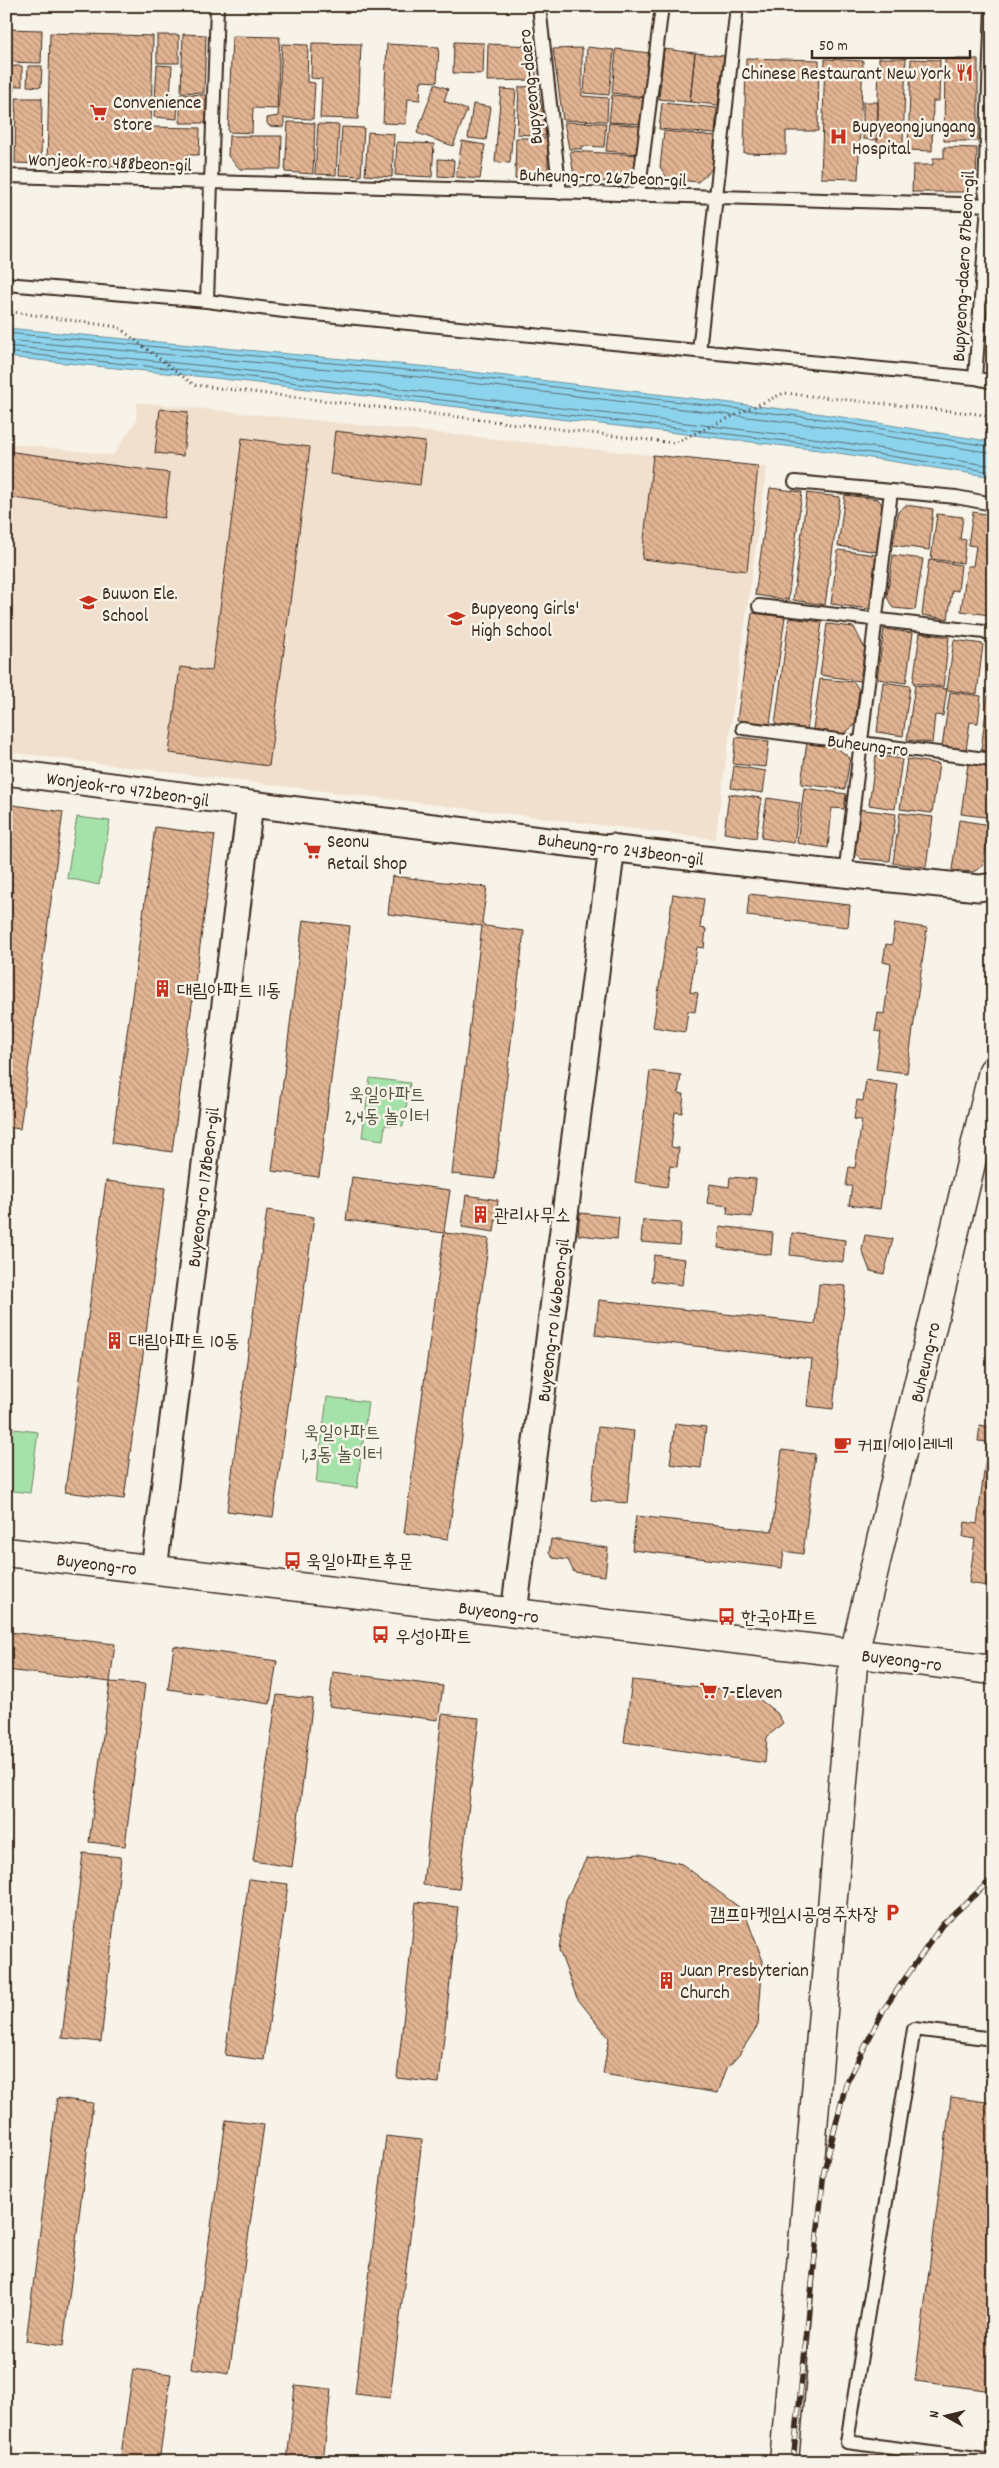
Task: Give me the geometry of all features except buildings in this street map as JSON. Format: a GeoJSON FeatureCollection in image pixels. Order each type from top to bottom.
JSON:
{"type":"FeatureCollection","features":[{"type":"Feature","properties":{"kind":"main road","name":"Buheung-ro"},"geometry":{"type":"LineString","coordinates":[[784,2462],[854,1654],[993,1071]]}},
{"type":"Feature","properties":{"kind":"main road","name":"Buyeong-ro"},"geometry":{"type":"LineString","coordinates":[[6,1552],[993,1670]]}},
{"type":"Feature","properties":{"kind":"street","name":"Wonjeok-ro 472beon-gil"},"geometry":{"type":"LineString","coordinates":[[6,772],[250,805]]}},
{"type":"Feature","properties":{"kind":"street","name":"Buheung-ro 243beon-gil"},"geometry":{"type":"LineString","coordinates":[[250,805],[845,874],[979,888],[993,886]]}},
{"type":"Feature","properties":{"kind":"street","name":"Buyeong-ro 178beon-gil"},"geometry":{"type":"LineString","coordinates":[[154,1570],[250,805]]}},
{"type":"Feature","properties":{"kind":"street","name":"Buyeong-ro 166beon-gil"},"geometry":{"type":"LineString","coordinates":[[514,1613],[612,847]]}},
{"type":"Feature","properties":{"kind":"lane"},"geometry":{"type":"LineString","coordinates":[[207,301],[217,6]]}},
{"type":"Feature","properties":{"kind":"lane","name":"Bupyeong-daero"},"geometry":{"type":"LineString","coordinates":[[539,6],[560,193]]}},
{"type":"Feature","properties":{"kind":"lane"},"geometry":{"type":"LineString","coordinates":[[638,195],[662,6]]}},
{"type":"Feature","properties":{"kind":"lane"},"geometry":{"type":"LineString","coordinates":[[699,351],[737,6]]}},
{"type":"Feature","properties":{"kind":"lane","name":"Bupyeong-daero 87beon-gil"},"geometry":{"type":"LineString","coordinates":[[975,378],[990,205],[985,190],[992,6]]}},
{"type":"Feature","properties":{"kind":"lane","name":"Wonjeok-ro 488beon-gil"},"geometry":{"type":"LineString","coordinates":[[6,176],[212,182]]}},
{"type":"Feature","properties":{"kind":"lane","name":"Buheung-ro 267beon-gil"},"geometry":{"type":"LineString","coordinates":[[212,182],[990,205]]}},
{"type":"Feature","properties":{"kind":"lane"},"geometry":{"type":"LineString","coordinates":[[6,284],[207,301],[284,311],[975,378],[993,382]]}},
{"type":"Feature","properties":{"kind":"lane"},"geometry":{"type":"LineString","coordinates":[[795,482],[956,498],[993,504]]}},
{"type":"Feature","properties":{"kind":"lane"},"geometry":{"type":"LineString","coordinates":[[845,874],[891,491]]}},
{"type":"Feature","properties":{"kind":"lane"},"geometry":{"type":"LineString","coordinates":[[758,606],[993,633]]}},
{"type":"Feature","properties":{"kind":"lane","name":"Buheung-ro"},"geometry":{"type":"LineString","coordinates":[[743,728],[993,760]]}},
{"type":"Feature","properties":{"kind":"lane"},"geometry":{"type":"LineString","coordinates":[[993,2039],[914,2029],[848,2442],[993,2461]]}},
{"type":"Feature","properties":{"kind":"path"},"geometry":{"type":"LineString","coordinates":[[6,311],[118,327],[194,385],[674,444],[784,393],[979,414],[993,418]]}},
{"type":"Feature","properties":{"kind":"shaded area","name":"Bupyeong Girls' High School"},"geometry":{"type":"Polygon","coordinates":[[[137,402],[767,467],[715,839],[6,752],[6,443],[113,455],[136,421],[137,402]]]}},
{"type":"Feature","properties":{"kind":"green space"},"geometry":{"type":"Polygon","coordinates":[[[77,817],[110,821],[99,885],[67,878],[77,817]]]}},
{"type":"Feature","properties":{"kind":"green space","name":"욱일아파트 2,4동 놀이터"},"geometry":{"type":"Polygon","coordinates":[[[370,1078],[410,1083],[403,1126],[385,1125],[383,1140],[362,1137],[370,1078]]]}},
{"type":"Feature","properties":{"kind":"green space","name":"욱일아파트 1,3동 놀이터"},"geometry":{"type":"Polygon","coordinates":[[[327,1397],[368,1402],[357,1488],[316,1483],[327,1397]]]}},
{"type":"Feature","properties":{"kind":"green space"},"geometry":{"type":"Polygon","coordinates":[[[6,1428],[38,1432],[30,1493],[6,1490],[6,1428]]]}},
{"type":"Feature","properties":{"kind":"water"},"geometry":{"type":"Polygon","coordinates":[[[6,328],[430,367],[823,414],[993,442],[993,477],[819,450],[215,378],[6,357],[6,328]]]}},
{"type":"Feature","properties":{"kind":"railway"},"geometry":{"type":"LineString","coordinates":[[793,2462],[824,2171],[846,2084],[884,2009],[942,1925],[993,1878]]}},
{"type":"Feature","properties":{"kind":"place","name":"Chinese Restaurant New York"},"geometry":{"type":"Point","coordinates":[965,72]}},
{"type":"Feature","properties":{"kind":"place","name":"Convenience Store"},"geometry":{"type":"Point","coordinates":[99,112]}},
{"type":"Feature","properties":{"kind":"place","name":"Bupyeongjungang Hospital"},"geometry":{"type":"Point","coordinates":[838,136]}},
{"type":"Feature","properties":{"kind":"place","name":"Buwon Ele. School"},"geometry":{"type":"Point","coordinates":[88,603]}},
{"type":"Feature","properties":{"kind":"place","name":"Bupyeong Girls' High School"},"geometry":{"type":"Point","coordinates":[457,618]}},
{"type":"Feature","properties":{"kind":"place","name":"Seonu Retail Shop"},"geometry":{"type":"Point","coordinates":[313,851]}},
{"type":"Feature","properties":{"kind":"place","name":"대림아파트 11동"},"geometry":{"type":"Point","coordinates":[163,989]}},
{"type":"Feature","properties":{"kind":"place","name":"관리사무소"},"geometry":{"type":"Point","coordinates":[480,1214]}},
{"type":"Feature","properties":{"kind":"place","name":"대림아파트 10동"},"geometry":{"type":"Point","coordinates":[115,1340]}},
{"type":"Feature","properties":{"kind":"place","name":"커피 에이레네"},"geometry":{"type":"Point","coordinates":[843,1444]}},
{"type":"Feature","properties":{"kind":"place","name":"욱일아파트후문"},"geometry":{"type":"Point","coordinates":[292,1560]}},
{"type":"Feature","properties":{"kind":"place","name":"한국아파트"},"geometry":{"type":"Point","coordinates":[727,1616]}},
{"type":"Feature","properties":{"kind":"place","name":"우성아파트"},"geometry":{"type":"Point","coordinates":[381,1635]}},
{"type":"Feature","properties":{"kind":"place","name":"7-Eleven"},"geometry":{"type":"Point","coordinates":[708,1691]}},
{"type":"Feature","properties":{"kind":"place","name":"캠프마켓임시공영주차장"},"geometry":{"type":"Point","coordinates":[892,1913]}},
{"type":"Feature","properties":{"kind":"place","name":"Juan Presbyterian Church"},"geometry":{"type":"Point","coordinates":[666,1980]}}]}
